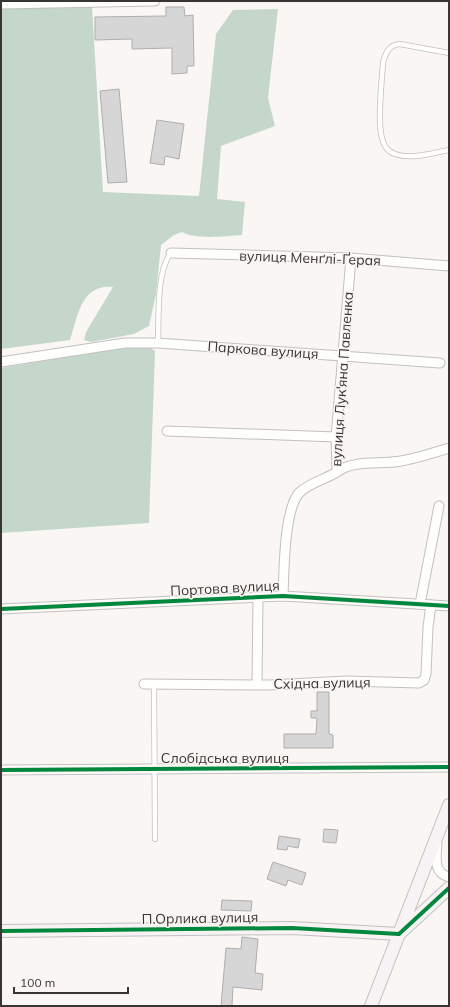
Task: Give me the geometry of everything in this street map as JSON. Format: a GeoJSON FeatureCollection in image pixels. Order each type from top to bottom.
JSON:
{"type":"FeatureCollection","features":[{"type":"Feature","properties":{"kind":"street"},"geometry":{"type":"LineString","coordinates":[[1,4],[155,1]]}},
{"type":"Feature","properties":{"kind":"street","name":"вулиця Менґлі-Ґерая"},"geometry":{"type":"LineString","coordinates":[[171,253],[351,258],[449,266]]}},
{"type":"Feature","properties":{"kind":"street","name":"вулиця Лук'яна Павленка"},"geometry":{"type":"LineString","coordinates":[[283,596],[289,520],[293,503],[305,489],[337,472],[336,437],[351,258]]}},
{"type":"Feature","properties":{"kind":"street","name":"Паркова вулиця"},"geometry":{"type":"LineString","coordinates":[[1,362],[125,343],[158,343],[440,363]]}},
{"type":"Feature","properties":{"kind":"street"},"geometry":{"type":"LineString","coordinates":[[167,431],[336,437]]}},
{"type":"Feature","properties":{"kind":"street"},"geometry":{"type":"LineString","coordinates":[[337,472],[345,467],[401,461],[449,448]]}},
{"type":"Feature","properties":{"kind":"street"},"geometry":{"type":"LineString","coordinates":[[420,604],[439,506]]}},
{"type":"Feature","properties":{"kind":"street","name":"Портова вулиця"},"geometry":{"type":"LineString","coordinates":[[1,610],[283,596],[449,606]]}},
{"type":"Feature","properties":{"kind":"street"},"geometry":{"type":"LineString","coordinates":[[257,684],[258,597]]}},
{"type":"Feature","properties":{"kind":"street","name":"Східна вулиця"},"geometry":{"type":"LineString","coordinates":[[144,684],[257,684],[347,681],[419,683],[424,680],[426,674],[428,627],[431,605]]}},
{"type":"Feature","properties":{"kind":"street","name":"Слобідська вулиця"},"geometry":{"type":"LineString","coordinates":[[1,770],[449,767]]}},
{"type":"Feature","properties":{"kind":"street"},"geometry":{"type":"LineString","coordinates":[[371,1006],[449,805]]}},
{"type":"Feature","properties":{"kind":"street"},"geometry":{"type":"LineString","coordinates":[[437,838],[437,867],[442,874],[449,877]]}},
{"type":"Feature","properties":{"kind":"street"},"geometry":{"type":"LineString","coordinates":[[399,934],[449,888]]}},
{"type":"Feature","properties":{"kind":"street","name":"П.Орлика вулиця"},"geometry":{"type":"LineString","coordinates":[[1,931],[292,928],[399,934]]}},
{"type":"Feature","properties":{"kind":"lane"},"geometry":{"type":"LineString","coordinates":[[449,53],[400,44],[395,45],[387,51],[383,62],[380,130],[385,146],[394,154],[404,156],[422,155],[449,150]]}},
{"type":"Feature","properties":{"kind":"lane"},"geometry":{"type":"LineString","coordinates":[[158,343],[162,279],[166,259],[171,253]]}},
{"type":"Feature","properties":{"kind":"lane"},"geometry":{"type":"LineString","coordinates":[[154,684],[153,769],[155,839]]}},
{"type":"Feature","properties":{"kind":"green space"},"geometry":{"type":"Polygon","coordinates":[[[92,6],[103,192],[199,196],[216,34],[233,10],[278,9],[268,98],[275,126],[221,146],[217,199],[245,202],[242,235],[203,237],[182,232],[174,235],[161,245],[156,294],[149,326],[134,334],[91,342],[84,340],[86,332],[113,287],[102,287],[87,296],[82,303],[70,340],[1,349],[1,9],[92,6]]]}},
{"type":"Feature","properties":{"kind":"green space"},"geometry":{"type":"Polygon","coordinates":[[[147,346],[155,351],[149,523],[1,533],[1,368],[111,349],[147,346]]]}},
{"type":"Feature","properties":{"kind":"building"},"geometry":{"type":"Polygon","coordinates":[[[166,7],[184,7],[185,16],[193,15],[194,66],[187,66],[187,73],[172,74],[172,48],[132,49],[132,39],[95,40],[95,17],[166,16],[166,7]]]}},
{"type":"Feature","properties":{"kind":"building"},"geometry":{"type":"Polygon","coordinates":[[[119,89],[127,182],[108,183],[100,91],[119,89]]]}},
{"type":"Feature","properties":{"kind":"building"},"geometry":{"type":"Polygon","coordinates":[[[157,120],[184,124],[179,159],[165,156],[164,165],[150,163],[157,120]]]}},
{"type":"Feature","properties":{"kind":"building"},"geometry":{"type":"Polygon","coordinates":[[[317,692],[329,692],[329,734],[333,735],[333,748],[284,748],[284,734],[316,734],[317,718],[311,718],[311,711],[317,711],[317,692]]]}},
{"type":"Feature","properties":{"kind":"building"},"geometry":{"type":"Polygon","coordinates":[[[324,829],[338,830],[336,843],[323,842],[324,829]]]}},
{"type":"Feature","properties":{"kind":"building"},"geometry":{"type":"Polygon","coordinates":[[[279,836],[300,839],[298,848],[288,846],[287,850],[277,849],[279,836]]]}},
{"type":"Feature","properties":{"kind":"building"},"geometry":{"type":"Polygon","coordinates":[[[273,862],[306,873],[302,885],[288,880],[286,886],[267,879],[273,862]]]}},
{"type":"Feature","properties":{"kind":"building"},"geometry":{"type":"Polygon","coordinates":[[[222,900],[252,901],[251,911],[221,910],[222,900]]]}},
{"type":"Feature","properties":{"kind":"building"},"geometry":{"type":"Polygon","coordinates":[[[242,937],[258,939],[255,973],[263,974],[262,990],[233,987],[232,1006],[221,1006],[226,948],[241,949],[242,937]]]}},
{"type":"Feature","properties":{"kind":"cycle path"},"geometry":{"type":"LineString","coordinates":[[1,609],[283,596],[449,606]]}},
{"type":"Feature","properties":{"kind":"cycle path"},"geometry":{"type":"LineString","coordinates":[[1,770],[449,767]]}},
{"type":"Feature","properties":{"kind":"cycle path"},"geometry":{"type":"LineString","coordinates":[[1,931],[292,928],[399,934],[449,888]]}}]}
